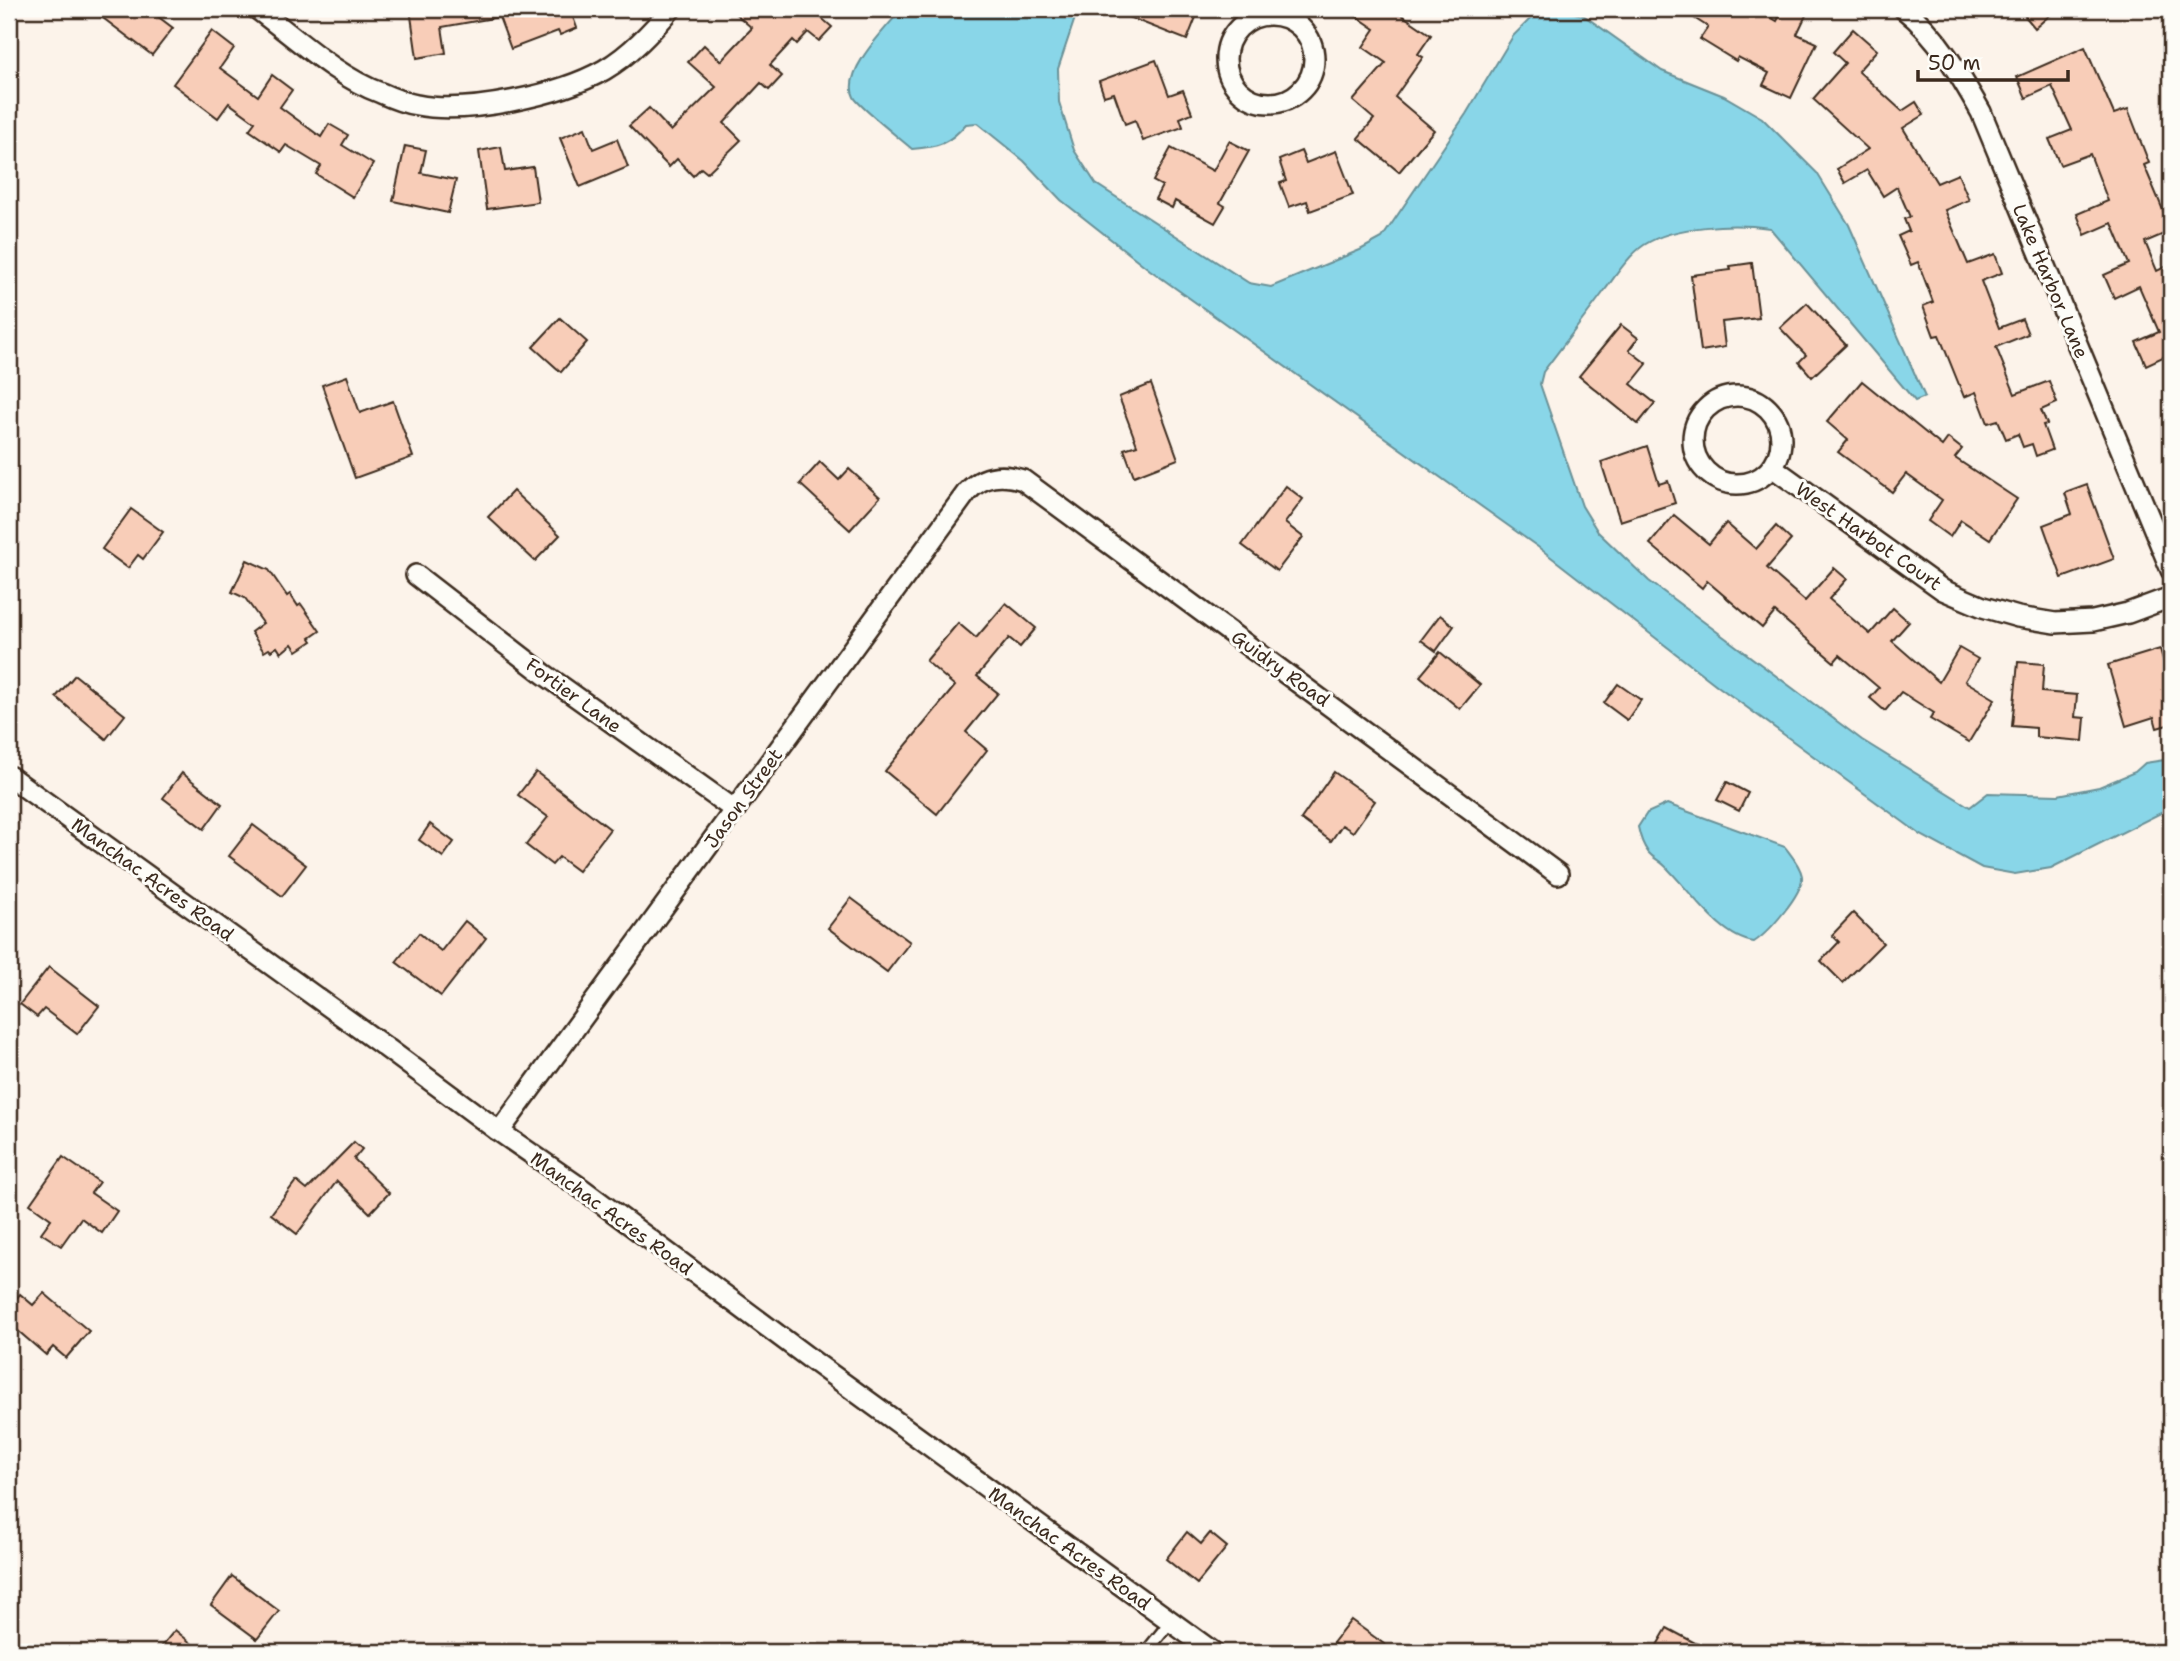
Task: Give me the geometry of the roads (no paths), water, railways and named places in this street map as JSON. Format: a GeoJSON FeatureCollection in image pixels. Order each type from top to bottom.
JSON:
{"type":"FeatureCollection","features":[{"type":"Feature","properties":{"kind":"street"},"geometry":{"type":"LineString","coordinates":[[257,9],[348,77],[379,93],[418,105],[464,107],[524,98],[572,86],[606,69],[648,36],[671,9]]}},
{"type":"Feature","properties":{"kind":"street","name":"Lake Harbor Lane"},"geometry":{"type":"LineString","coordinates":[[1904,9],[1942,48],[1981,112],[2171,570]]}},
{"type":"Feature","properties":{"kind":"street"},"geometry":{"type":"LineString","coordinates":[[1297,15],[1311,45],[1314,59],[1311,74],[1304,87],[1279,102],[1264,103],[1250,99],[1230,78],[1226,64],[1232,37],[1253,19],[1297,15]]}},
{"type":"Feature","properties":{"kind":"street"},"geometry":{"type":"LineString","coordinates":[[1738,396],[1759,402],[1771,411],[1779,424],[1781,439],[1779,454],[1772,467],[1761,477],[1734,485],[1708,474],[1698,463],[1693,450],[1694,429],[1704,410],[1716,401],[1738,396]]}},
{"type":"Feature","properties":{"kind":"street","name":"West Harbot Court"},"geometry":{"type":"LineString","coordinates":[[1772,467],[1942,590],[1983,607],[2018,617],[2055,623],[2093,621],[2128,613],[2171,597]]}},
{"type":"Feature","properties":{"kind":"street","name":"Jason Street"},"geometry":{"type":"LineString","coordinates":[[497,1130],[502,1128],[967,492],[986,478],[997,475]]}},
{"type":"Feature","properties":{"kind":"street","name":"Guidry Road"},"geometry":{"type":"LineString","coordinates":[[997,475],[1023,480],[1558,874]]}},
{"type":"Feature","properties":{"kind":"street","name":"Fortier Lane"},"geometry":{"type":"LineString","coordinates":[[416,575],[544,674],[735,810]]}},
{"type":"Feature","properties":{"kind":"street","name":"Manchac Acres Road"},"geometry":{"type":"LineString","coordinates":[[9,776],[581,1188],[813,1361],[1213,1652]]}},
{"type":"Feature","properties":{"kind":"lane"},"geometry":{"type":"LineString","coordinates":[[1146,1652],[1171,1621]]}},
{"type":"Feature","properties":{"kind":"water"},"geometry":{"type":"Polygon","coordinates":[[[902,9],[1078,9],[1058,69],[1059,102],[1074,150],[1096,184],[1249,283],[1271,287],[1382,238],[1466,114],[1513,36],[1531,18],[1557,9],[1583,15],[1662,71],[1724,96],[1762,118],[1817,173],[1849,225],[1925,397],[1915,401],[1770,228],[1722,226],[1672,233],[1638,249],[1543,372],[1540,384],[1582,506],[1598,532],[1649,581],[1862,740],[1970,807],[1988,793],[2058,795],[2099,787],[2135,772],[2145,763],[2171,759],[2171,808],[2051,868],[2015,874],[1982,868],[1921,835],[1719,687],[1538,547],[1150,270],[1061,200],[1024,161],[977,123],[966,124],[942,143],[912,149],[857,101],[852,87],[854,75],[868,50],[902,9]]]}},
{"type":"Feature","properties":{"kind":"water"},"geometry":{"type":"Polygon","coordinates":[[[1667,804],[1785,847],[1795,860],[1802,876],[1797,892],[1776,922],[1754,942],[1741,939],[1717,922],[1646,849],[1638,827],[1647,813],[1667,804]]]}}]}
